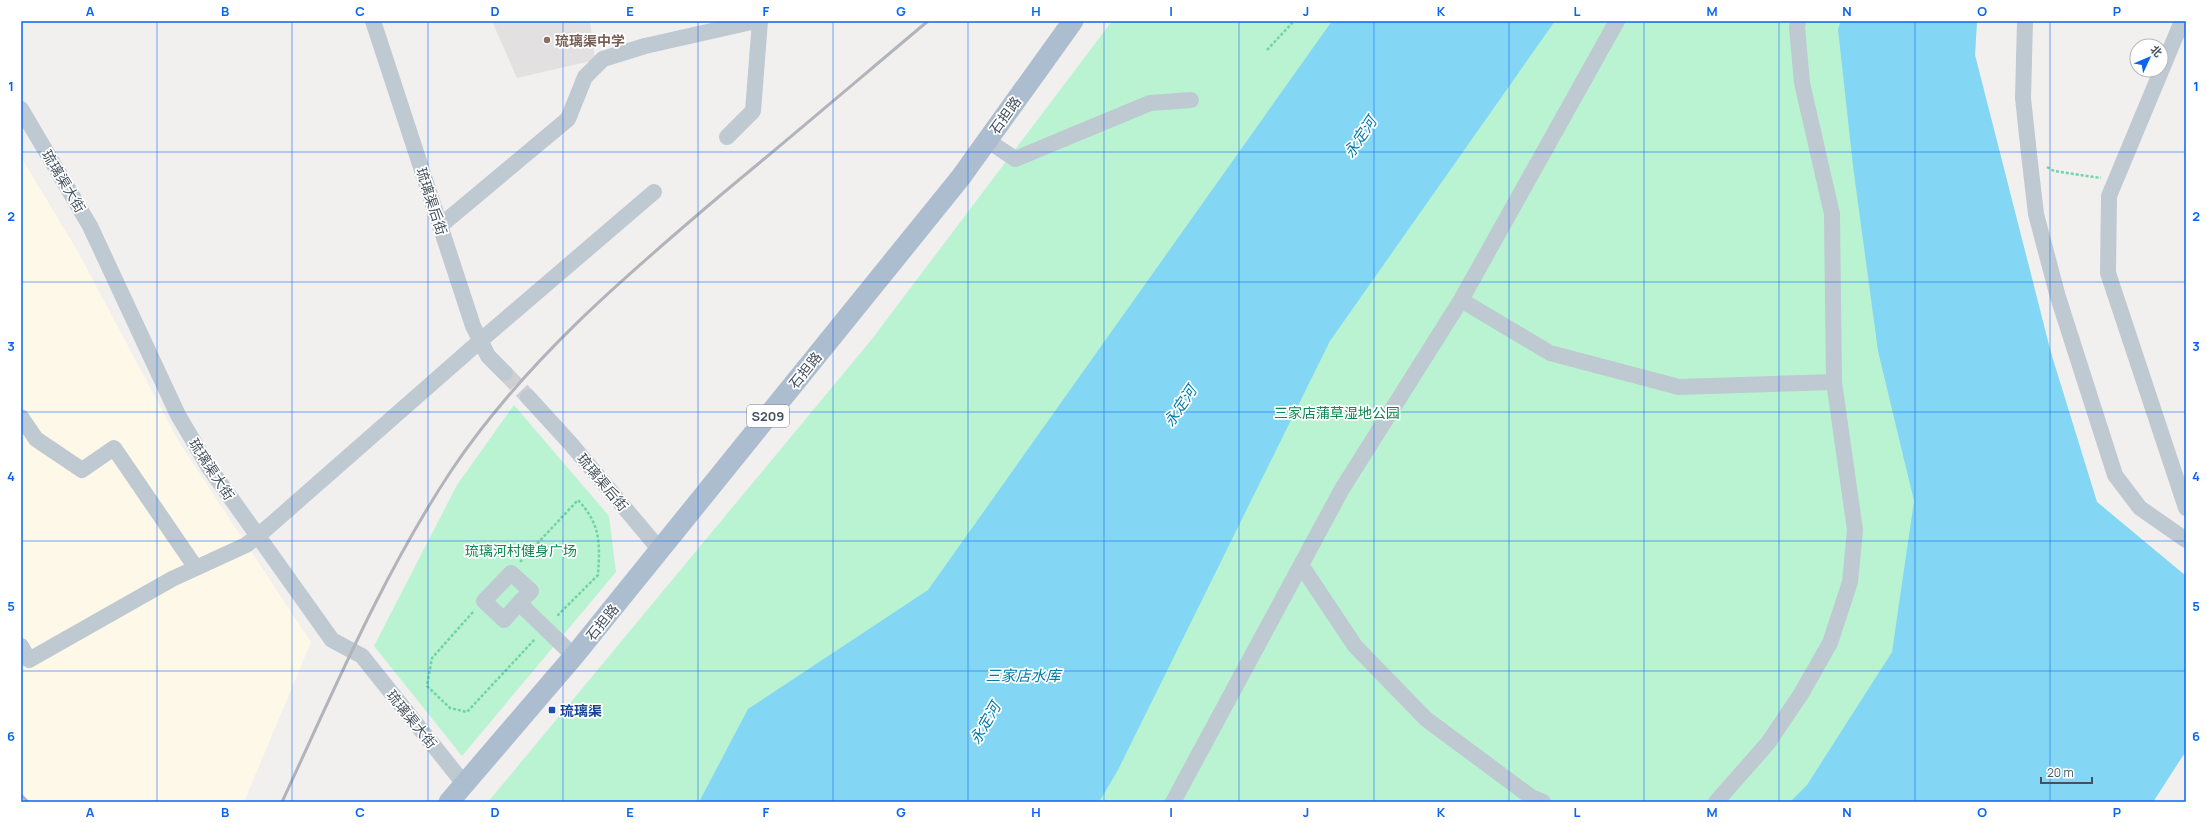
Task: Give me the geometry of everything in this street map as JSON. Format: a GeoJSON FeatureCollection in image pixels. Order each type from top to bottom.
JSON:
{"type":"FeatureCollection","features":[{"type":"Feature","properties":{"kind":"main road","name":"石担路"},"geometry":{"type":"LineString","coordinates":[[450,802],[574,656],[961,177],[1073,21]]}},
{"type":"Feature","properties":{"kind":"street","name":"琉璃渠后街"},"geometry":{"type":"LineString","coordinates":[[373,21],[473,326],[488,356],[505,373]]}},
{"type":"Feature","properties":{"kind":"street"},"geometry":{"type":"LineString","coordinates":[[440,226],[568,119],[585,77],[603,59],[645,46],[756,21]]}},
{"type":"Feature","properties":{"kind":"street"},"geometry":{"type":"LineString","coordinates":[[727,137],[753,111],[760,21]]}},
{"type":"Feature","properties":{"kind":"street"},"geometry":{"type":"LineString","coordinates":[[1174,802],[1342,489],[1460,300],[1617,21]]}},
{"type":"Feature","properties":{"kind":"street"},"geometry":{"type":"LineString","coordinates":[[1716,802],[1768,743],[1801,694],[1830,643],[1850,582],[1855,530],[1834,382],[1832,214],[1802,83],[1797,27],[1798,21]]}},
{"type":"Feature","properties":{"kind":"street"},"geometry":{"type":"LineString","coordinates":[[2025,21],[2023,98],[2036,214],[2048,263],[2115,475],[2140,508],[2186,540]]}},
{"type":"Feature","properties":{"kind":"street"},"geometry":{"type":"LineString","coordinates":[[2182,21],[2109,196],[2108,273],[2186,508]]}},
{"type":"Feature","properties":{"kind":"street"},"geometry":{"type":"LineString","coordinates":[[987,140],[1014,159],[1150,103],[1191,100]]}},
{"type":"Feature","properties":{"kind":"street","name":"琉璃渠大街"},"geometry":{"type":"LineString","coordinates":[[21,109],[90,226],[178,415],[252,541],[332,640],[362,656],[465,785]]}},
{"type":"Feature","properties":{"kind":"street"},"geometry":{"type":"LineString","coordinates":[[21,646],[29,660],[172,579],[252,541],[480,341],[654,192]]}},
{"type":"Feature","properties":{"kind":"street"},"geometry":{"type":"LineString","coordinates":[[1460,300],[1550,353],[1679,387],[1834,382]]}},
{"type":"Feature","properties":{"kind":"street","name":"琉璃渠后街"},"geometry":{"type":"LineString","coordinates":[[528,397],[570,443],[660,550]]}},
{"type":"Feature","properties":{"kind":"street"},"geometry":{"type":"LineString","coordinates":[[21,417],[36,439],[82,470],[114,448],[196,568]]}},
{"type":"Feature","properties":{"kind":"street"},"geometry":{"type":"LineString","coordinates":[[1301,565],[1355,646],[1426,720],[1531,797],[1543,802]]}},
{"type":"Feature","properties":{"kind":"street"},"geometry":{"type":"LineString","coordinates":[[511,573],[531,591],[504,620],[484,601],[511,573]]}},
{"type":"Feature","properties":{"kind":"street"},"geometry":{"type":"LineString","coordinates":[[519,603],[574,656]]}},
{"type":"Feature","properties":{"kind":"path"},"geometry":{"type":"LineString","coordinates":[[1266,50],[1294,21]]}},
{"type":"Feature","properties":{"kind":"path"},"geometry":{"type":"LineString","coordinates":[[2029,154],[2054,171],[2116,180]]}},
{"type":"Feature","properties":{"kind":"path"},"geometry":{"type":"LineString","coordinates":[[484,601],[432,658],[427,686],[450,708],[467,712],[598,575],[600,544],[590,513],[578,500],[511,573]]}},
{"type":"Feature","properties":{"kind":"shaded area","name":"琉璃渠中学"},"geometry":{"type":"Polygon","coordinates":[[[492,21],[590,21],[595,60],[517,78],[492,21]]]}},
{"type":"Feature","properties":{"kind":"shaded area"},"geometry":{"type":"Polygon","coordinates":[[[21,157],[77,250],[179,442],[311,642],[244,802],[21,802],[21,157]]]}},
{"type":"Feature","properties":{"kind":"green space","name":"三家店蒲草湿地公园"},"geometry":{"type":"Polygon","coordinates":[[[1112,21],[1977,21],[1975,55],[2051,353],[2097,502],[2186,576],[2186,751],[2153,802],[488,802],[872,339],[1112,21]]]}},
{"type":"Feature","properties":{"kind":"green space","name":"琉璃河村健身广场"},"geometry":{"type":"Polygon","coordinates":[[[514,405],[609,516],[616,572],[462,756],[374,646],[457,485],[514,405]]]}},
{"type":"Feature","properties":{"kind":"water","name":"三家店水库"},"geometry":{"type":"Polygon","coordinates":[[[1332,21],[1555,21],[1330,341],[1118,770],[1099,802],[699,802],[748,709],[928,590],[1332,21]]]}},
{"type":"Feature","properties":{"kind":"water"},"geometry":{"type":"Polygon","coordinates":[[[1841,21],[1977,21],[1975,55],[2051,353],[2097,502],[2186,576],[2186,751],[2153,802],[1790,802],[1807,785],[1892,652],[1914,501],[1878,351],[1853,166],[1838,29],[1841,21]]]}},
{"type":"Feature","properties":{"kind":"tunnel"},"geometry":{"type":"LineString","coordinates":[[505,373],[528,397]]}},
{"type":"Feature","properties":{"kind":"railway"},"geometry":{"type":"LineString","coordinates":[[282,802],[340,675],[381,591],[426,510],[479,431],[543,358],[577,323],[648,257],[928,21]]}},
{"type":"Feature","properties":{"kind":"railway"},"geometry":{"type":"LineString","coordinates":[[21,795],[28,802]]}},
{"type":"Feature","properties":{"kind":"place","name":"琉璃渠中学"},"geometry":{"type":"Point","coordinates":[547,40]}},
{"type":"Feature","properties":{"kind":"place","name":"琉璃渠"},"geometry":{"type":"Point","coordinates":[552,710]}},
{"type":"Feature","properties":{"kind":"water label","name":"永定河"},"geometry":{"type":"Point","coordinates":[1360,137]}},
{"type":"Feature","properties":{"kind":"water label","name":"永定河"},"geometry":{"type":"Point","coordinates":[1180,406]}},
{"type":"Feature","properties":{"kind":"water label","name":"永定河"},"geometry":{"type":"Point","coordinates":[985,723]}}]}
